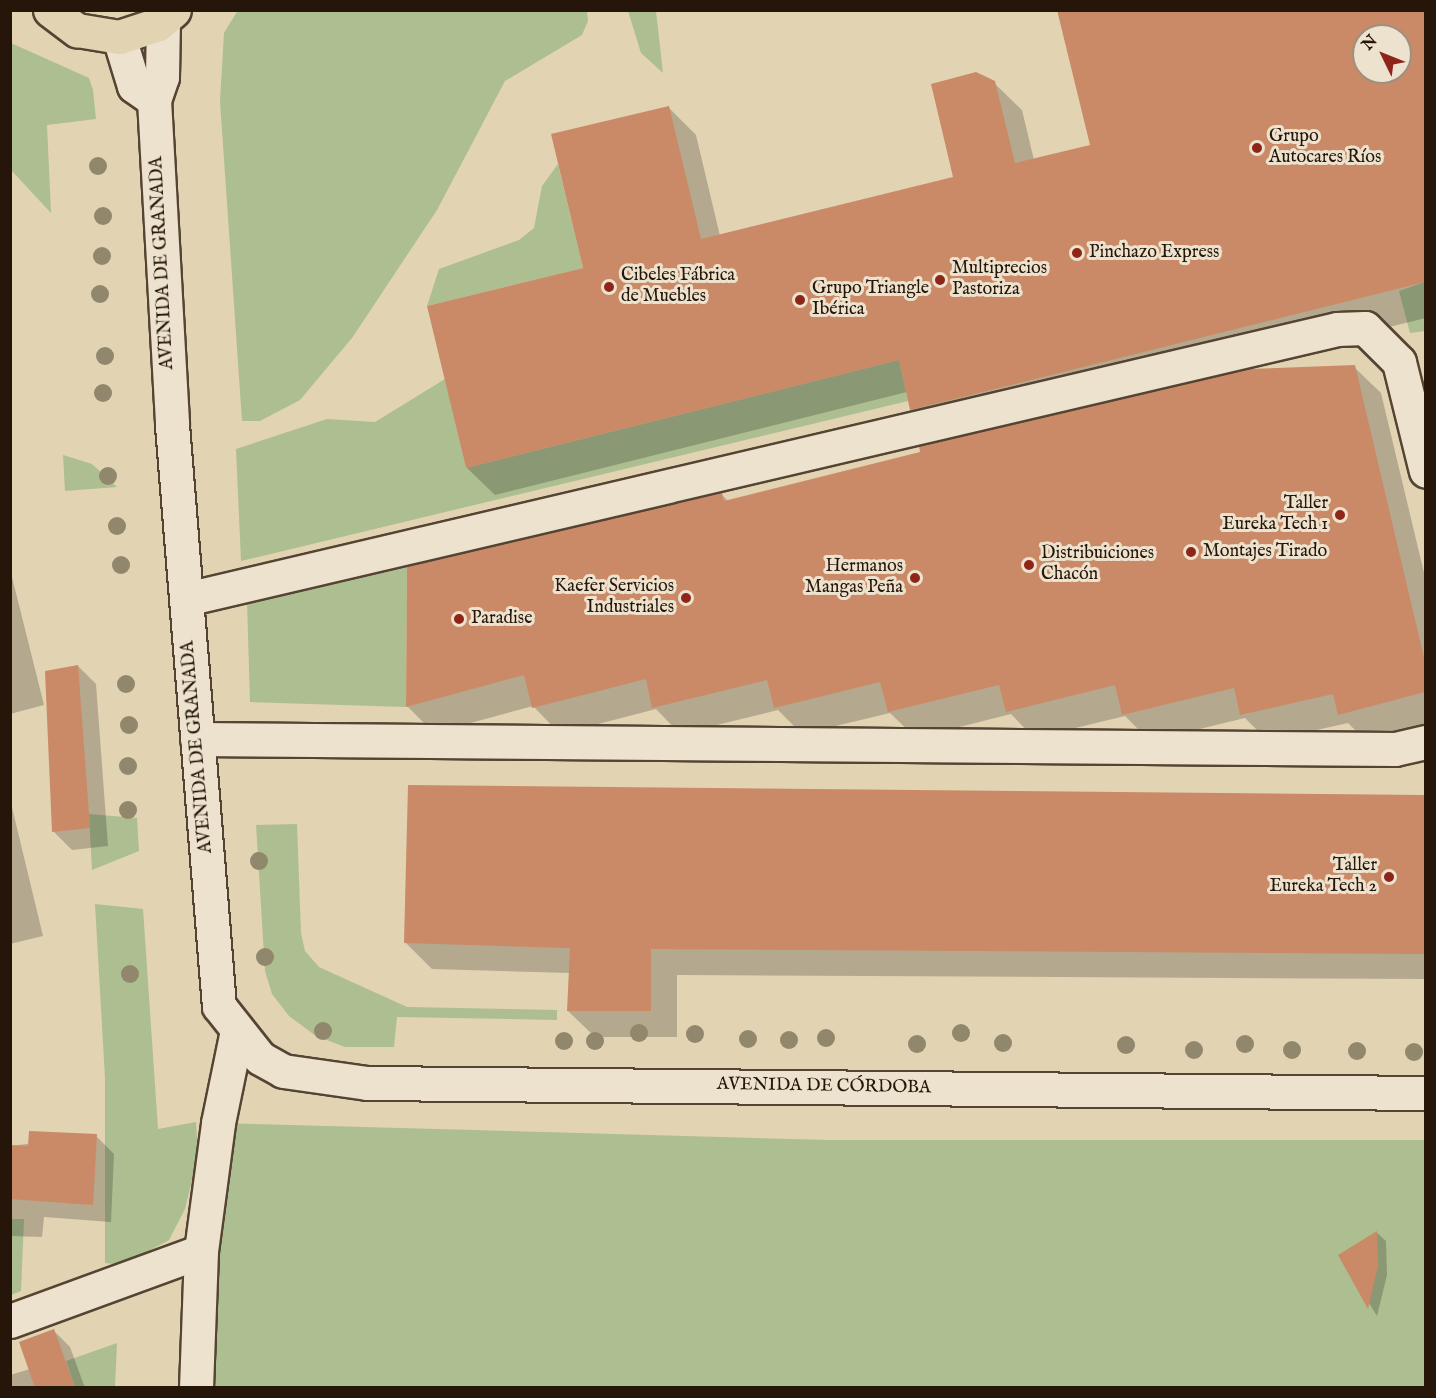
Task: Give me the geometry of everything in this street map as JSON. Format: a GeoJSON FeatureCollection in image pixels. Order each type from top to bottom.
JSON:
{"type":"FeatureCollection","features":[{"type":"Feature","properties":{"kind":"main road"},"geometry":{"type":"LineString","coordinates":[[50,10],[77,30],[119,37],[169,15]]}},
{"type":"Feature","properties":{"kind":"street","name":"AVENIDA DE GRANADA"},"geometry":{"type":"LineString","coordinates":[[169,15],[162,77],[154,100],[186,598],[219,1006],[236,1035]]}},
{"type":"Feature","properties":{"kind":"street"},"geometry":{"type":"LineString","coordinates":[[119,37],[134,86],[154,100]]}},
{"type":"Feature","properties":{"kind":"street"},"geometry":{"type":"LineString","coordinates":[[186,598],[1337,329],[1365,328],[1399,362],[1425,471]]}},
{"type":"Feature","properties":{"kind":"street"},"geometry":{"type":"LineString","coordinates":[[197,739],[1383,749],[1425,742]]}},
{"type":"Feature","properties":{"kind":"street"},"geometry":{"type":"LineString","coordinates":[[196,1388],[201,1251],[236,1035]]}},
{"type":"Feature","properties":{"kind":"street","name":"AVENIDA DE CÓRDOBA"},"geometry":{"type":"LineString","coordinates":[[236,1035],[271,1066],[367,1083],[1425,1093]]}},
{"type":"Feature","properties":{"kind":"street"},"geometry":{"type":"LineString","coordinates":[[10,1321],[201,1251]]}},
{"type":"Feature","properties":{"kind":"green space"},"geometry":{"type":"Polygon","coordinates":[[[238,10],[587,10],[588,21],[582,35],[505,81],[437,210],[352,338],[300,400],[260,421],[242,421],[220,101],[224,33],[238,10]]]}},
{"type":"Feature","properties":{"kind":"green space"},"geometry":{"type":"Polygon","coordinates":[[[628,11],[656,11],[663,73],[641,53],[628,11]]]}},
{"type":"Feature","properties":{"kind":"green space"},"geometry":{"type":"Polygon","coordinates":[[[11,43],[89,78],[93,90],[96,119],[47,125],[51,213],[11,170],[11,43]]]}},
{"type":"Feature","properties":{"kind":"green space"},"geometry":{"type":"Polygon","coordinates":[[[558,164],[583,268],[427,306],[439,269],[519,240],[534,228],[542,186],[558,164]]]}},
{"type":"Feature","properties":{"kind":"green space"},"geometry":{"type":"Polygon","coordinates":[[[1425,282],[1425,331],[1410,333],[1399,291],[1425,282]]]}},
{"type":"Feature","properties":{"kind":"green space"},"geometry":{"type":"Polygon","coordinates":[[[899,360],[908,401],[241,561],[236,449],[327,419],[375,422],[445,379],[466,468],[899,360]]]}},
{"type":"Feature","properties":{"kind":"green space"},"geometry":{"type":"Polygon","coordinates":[[[63,455],[92,464],[117,487],[65,491],[63,455]]]}},
{"type":"Feature","properties":{"kind":"green space"},"geometry":{"type":"Polygon","coordinates":[[[407,563],[406,707],[250,702],[247,600],[407,563]]]}},
{"type":"Feature","properties":{"kind":"green space"},"geometry":{"type":"Polygon","coordinates":[[[89,814],[137,818],[139,851],[92,870],[89,814]]]}},
{"type":"Feature","properties":{"kind":"green space"},"geometry":{"type":"Polygon","coordinates":[[[297,824],[301,933],[305,951],[319,967],[407,1007],[557,1010],[557,1020],[397,1017],[394,1047],[345,1047],[316,1036],[289,1016],[272,994],[265,971],[256,825],[297,824]]]}},
{"type":"Feature","properties":{"kind":"green space"},"geometry":{"type":"Polygon","coordinates":[[[95,904],[143,909],[158,1129],[196,1122],[198,1155],[185,1209],[169,1240],[122,1265],[105,1263],[105,1078],[95,904]]]}},
{"type":"Feature","properties":{"kind":"green space"},"geometry":{"type":"Polygon","coordinates":[[[218,1123],[829,1140],[1425,1140],[1425,1387],[200,1388],[218,1123]]]}},
{"type":"Feature","properties":{"kind":"green space"},"geometry":{"type":"Polygon","coordinates":[[[11,1219],[24,1219],[21,1291],[11,1295],[11,1219]]]}},
{"type":"Feature","properties":{"kind":"green space"},"geometry":{"type":"Polygon","coordinates":[[[117,1343],[115,1387],[75,1387],[66,1361],[117,1343]]]}},
{"type":"Feature","properties":{"kind":"building"},"geometry":{"type":"Polygon","coordinates":[[[1057,10],[1425,10],[1425,282],[910,410],[899,360],[466,468],[427,306],[583,268],[551,134],[669,106],[701,239],[953,177],[931,84],[976,72],[995,81],[1015,163],[1090,145],[1057,10]]]}},
{"type":"Feature","properties":{"kind":"building"},"geometry":{"type":"Polygon","coordinates":[[[1355,365],[1425,662],[1425,692],[1338,715],[1333,694],[1240,715],[1234,688],[1122,715],[1115,685],[1006,712],[999,685],[888,712],[880,682],[774,708],[767,680],[652,708],[646,679],[532,708],[524,675],[406,707],[407,566],[722,493],[724,501],[920,452],[919,446],[1249,369],[1355,365]]]}},
{"type":"Feature","properties":{"kind":"building"},"geometry":{"type":"Polygon","coordinates":[[[78,665],[90,828],[52,832],[45,671],[78,665]]]}},
{"type":"Feature","properties":{"kind":"building"},"geometry":{"type":"Polygon","coordinates":[[[408,785],[1425,795],[1425,954],[651,949],[651,1011],[567,1011],[570,948],[404,943],[408,785]]]}},
{"type":"Feature","properties":{"kind":"building"},"geometry":{"type":"Polygon","coordinates":[[[29,1131],[97,1134],[93,1205],[10,1199],[10,1145],[28,1146],[29,1131]]]}},
{"type":"Feature","properties":{"kind":"building"},"geometry":{"type":"Polygon","coordinates":[[[1377,1231],[1378,1266],[1368,1309],[1338,1255],[1377,1231]]]}},
{"type":"Feature","properties":{"kind":"building"},"geometry":{"type":"Polygon","coordinates":[[[54,1329],[75,1388],[35,1388],[19,1342],[54,1329]]]}},
{"type":"Feature","properties":{"kind":"place","name":"Grupo Autocares Ríos"},"geometry":{"type":"Point","coordinates":[1257,148]}},
{"type":"Feature","properties":{"kind":"place","name":"Pinchazo Express"},"geometry":{"type":"Point","coordinates":[1077,253]}},
{"type":"Feature","properties":{"kind":"place","name":"Multiprecios Pastoriza"},"geometry":{"type":"Point","coordinates":[940,280]}},
{"type":"Feature","properties":{"kind":"place","name":"Cibeles Fábrica de Muebles"},"geometry":{"type":"Point","coordinates":[609,287]}},
{"type":"Feature","properties":{"kind":"place","name":"Grupo Triangle Ibérica"},"geometry":{"type":"Point","coordinates":[800,300]}},
{"type":"Feature","properties":{"kind":"place","name":"Taller Eureka Tech 1"},"geometry":{"type":"Point","coordinates":[1340,515]}},
{"type":"Feature","properties":{"kind":"place","name":"Montajes Tirado"},"geometry":{"type":"Point","coordinates":[1191,552]}},
{"type":"Feature","properties":{"kind":"place","name":"Distribuiciones Chacón"},"geometry":{"type":"Point","coordinates":[1029,565]}},
{"type":"Feature","properties":{"kind":"place","name":"Hermanos Mangas Peña"},"geometry":{"type":"Point","coordinates":[915,578]}},
{"type":"Feature","properties":{"kind":"place","name":"Kaefer Servicios Industriales"},"geometry":{"type":"Point","coordinates":[686,598]}},
{"type":"Feature","properties":{"kind":"place","name":"Paradise"},"geometry":{"type":"Point","coordinates":[459,619]}},
{"type":"Feature","properties":{"kind":"place","name":"Taller Eureka Tech 2"},"geometry":{"type":"Point","coordinates":[1389,877]}}]}
